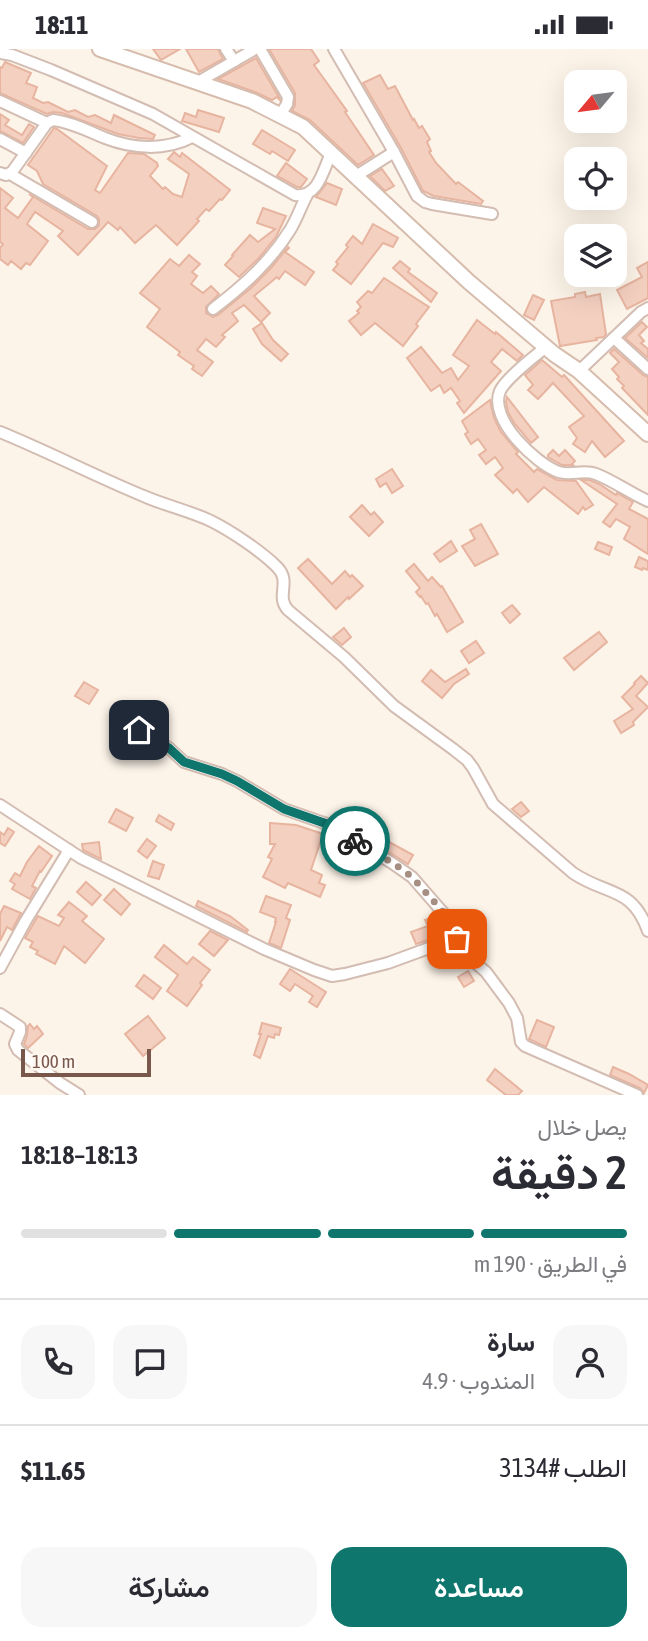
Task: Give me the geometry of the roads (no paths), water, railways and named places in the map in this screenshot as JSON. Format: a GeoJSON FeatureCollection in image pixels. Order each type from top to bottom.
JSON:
{"type":"FeatureCollection","features":[{"type":"Feature","properties":{"kind":"main road"},"geometry":{"type":"LineString","coordinates":[[100,49],[252,101],[303,127],[469,282],[579,371],[648,434]]}},
{"type":"Feature","properties":{"kind":"street"},"geometry":{"type":"LineString","coordinates":[[226,49],[234,61]]}},
{"type":"Feature","properties":{"kind":"street"},"geometry":{"type":"LineString","coordinates":[[198,82],[255,49]]}},
{"type":"Feature","properties":{"kind":"street"},"geometry":{"type":"LineString","coordinates":[[260,49],[288,97],[281,115]]}},
{"type":"Feature","properties":{"kind":"street"},"geometry":{"type":"LineString","coordinates":[[334,49],[417,196],[425,202],[492,214]]}},
{"type":"Feature","properties":{"kind":"street"},"geometry":{"type":"LineString","coordinates":[[0,53],[33,63],[153,114],[295,195],[307,195]]}},
{"type":"Feature","properties":{"kind":"street"},"geometry":{"type":"LineString","coordinates":[[0,101],[47,123]]}},
{"type":"Feature","properties":{"kind":"street"},"geometry":{"type":"LineString","coordinates":[[93,222],[5,173],[26,153],[47,123],[57,120],[132,146],[176,145],[192,137]]}},
{"type":"Feature","properties":{"kind":"street"},"geometry":{"type":"LineString","coordinates":[[0,139],[26,153]]}},
{"type":"Feature","properties":{"kind":"street"},"geometry":{"type":"LineString","coordinates":[[356,176],[394,152]]}},
{"type":"Feature","properties":{"kind":"street"},"geometry":{"type":"LineString","coordinates":[[213,309],[253,277],[269,259],[291,229],[331,153]]}},
{"type":"Feature","properties":{"kind":"street"},"geometry":{"type":"LineString","coordinates":[[579,371],[648,308]]}},
{"type":"Feature","properties":{"kind":"street"},"geometry":{"type":"LineString","coordinates":[[614,338],[648,369]]}},
{"type":"Feature","properties":{"kind":"street"},"geometry":{"type":"LineString","coordinates":[[546,347],[500,391],[500,412],[507,426],[521,445],[557,471],[567,474],[586,471],[596,474],[648,501]]}},
{"type":"Feature","properties":{"kind":"street"},"geometry":{"type":"LineString","coordinates":[[0,432],[148,498],[212,521],[259,553],[278,568],[282,575],[283,603],[288,610],[344,657],[394,706],[467,760],[493,804],[573,873],[618,894],[638,908],[648,931]]}},
{"type":"Feature","properties":{"kind":"street"},"geometry":{"type":"LineString","coordinates":[[139,730],[162,743],[184,762],[222,774],[284,809],[327,824],[393,863],[412,877],[453,924],[457,941],[466,955],[486,972],[509,1003],[517,1018],[524,1046],[637,1095]]}},
{"type":"Feature","properties":{"kind":"street"},"geometry":{"type":"LineString","coordinates":[[0,805],[81,858],[264,949],[314,970],[332,975],[388,963],[440,944],[457,941]]}},
{"type":"Feature","properties":{"kind":"street"},"geometry":{"type":"LineString","coordinates":[[0,968],[69,850]]}},
{"type":"Feature","properties":{"kind":"street"},"geometry":{"type":"LineString","coordinates":[[0,1014],[20,1027],[15,1044],[18,1050],[79,1095]]}}]}
